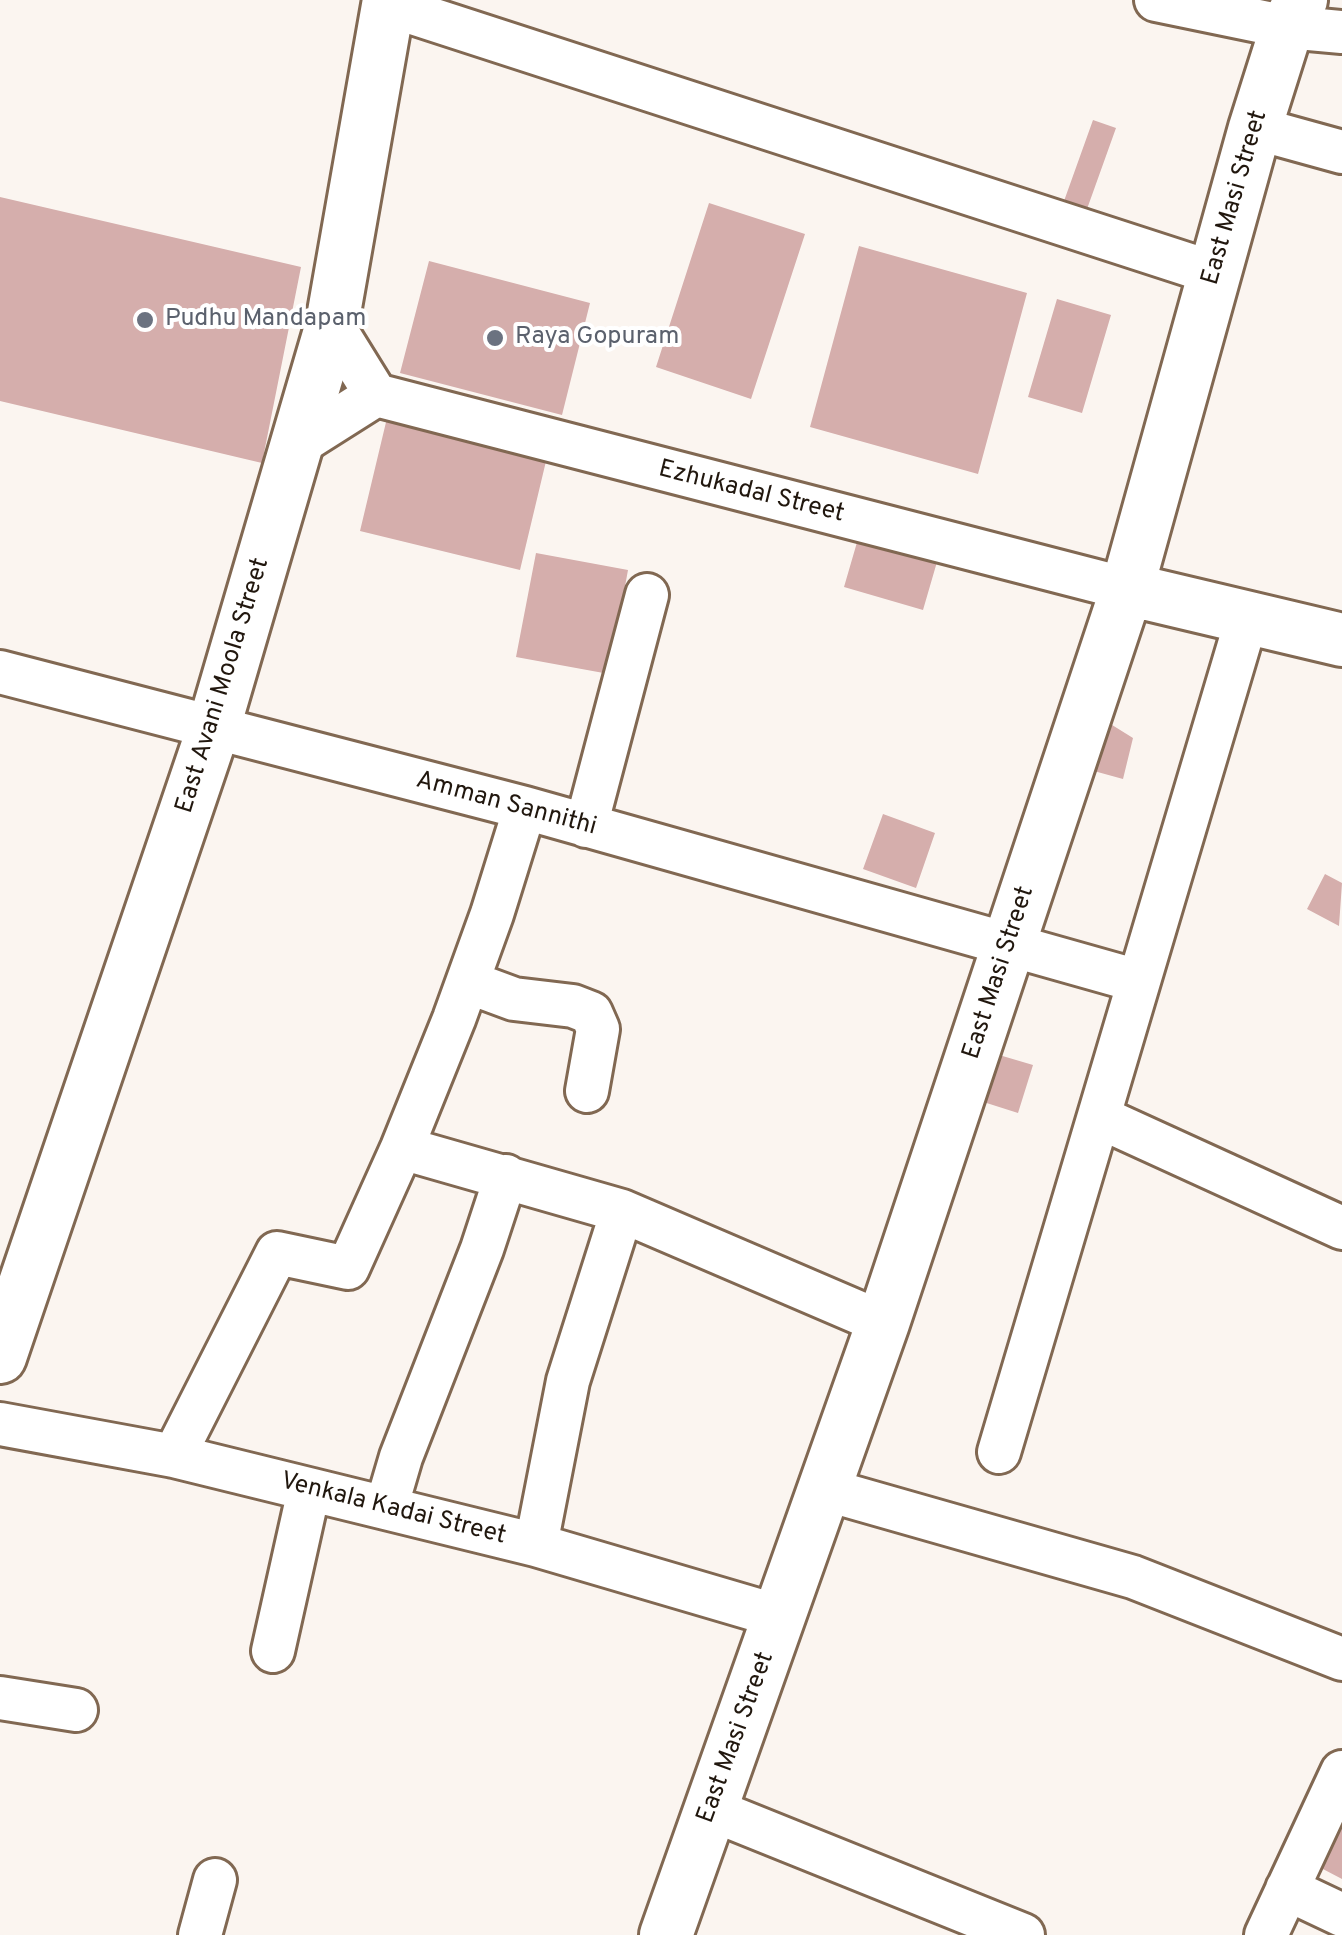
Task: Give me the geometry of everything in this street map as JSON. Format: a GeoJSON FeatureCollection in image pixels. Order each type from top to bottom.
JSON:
{"type":"FeatureCollection","features":[{"type":"Feature","properties":{"kind":"main road","name":"East Avani Moola Street"},"geometry":{"type":"LineString","coordinates":[[0,1357],[213,730],[297,445],[298,377],[332,324],[389,2]]}},
{"type":"Feature","properties":{"kind":"main road","name":"East Masi Street"},"geometry":{"type":"LineString","coordinates":[[666,1935],[782,1617],[1127,590],[1255,128],[1294,13]]}},
{"type":"Feature","properties":{"kind":"main road"},"geometry":{"type":"LineString","coordinates":[[1127,590],[1342,640]]}},
{"type":"Feature","properties":{"kind":"street"},"geometry":{"type":"LineString","coordinates":[[1156,0],[1294,13],[1342,32]]}},
{"type":"Feature","properties":{"kind":"street"},"geometry":{"type":"LineString","coordinates":[[389,2],[1214,273]]}},
{"type":"Feature","properties":{"kind":"street"},"geometry":{"type":"LineString","coordinates":[[1255,128],[1342,152]]}},
{"type":"Feature","properties":{"kind":"street"},"geometry":{"type":"LineString","coordinates":[[297,445],[376,395],[332,324]]}},
{"type":"Feature","properties":{"kind":"street","name":"Ezhukadal Street"},"geometry":{"type":"LineString","coordinates":[[376,395],[1127,590]]}},
{"type":"Feature","properties":{"kind":"street"},"geometry":{"type":"LineString","coordinates":[[586,826],[647,595]]}},
{"type":"Feature","properties":{"kind":"street"},"geometry":{"type":"LineString","coordinates":[[999,1452],[1247,618]]}},
{"type":"Feature","properties":{"kind":"street","name":"Amman Sannithi"},"geometry":{"type":"LineString","coordinates":[[0,672],[525,808],[1138,981]]}},
{"type":"Feature","properties":{"kind":"street"},"geometry":{"type":"LineString","coordinates":[[174,1456],[277,1253],[348,1268],[402,1148],[468,982],[525,808]]}},
{"type":"Feature","properties":{"kind":"street"},"geometry":{"type":"LineString","coordinates":[[468,982],[514,1000],[573,1006],[590,1013],[598,1029],[587,1091]]}},
{"type":"Feature","properties":{"kind":"street"},"geometry":{"type":"LineString","coordinates":[[1098,1117],[1342,1228]]}},
{"type":"Feature","properties":{"kind":"street"},"geometry":{"type":"LineString","coordinates":[[402,1148],[622,1211],[883,1322]]}},
{"type":"Feature","properties":{"kind":"street"},"geometry":{"type":"LineString","coordinates":[[386,1508],[401,1457],[482,1249],[506,1176]]}},
{"type":"Feature","properties":{"kind":"street"},"geometry":{"type":"LineString","coordinates":[[536,1545],[568,1381],[622,1211]]}},
{"type":"Feature","properties":{"kind":"street","name":"Venkala Kadai Street"},"geometry":{"type":"LineString","coordinates":[[0,1424],[174,1456],[536,1545],[782,1617]]}},
{"type":"Feature","properties":{"kind":"street"},"geometry":{"type":"LineString","coordinates":[[824,1489],[1133,1577],[1342,1659]]}},
{"type":"Feature","properties":{"kind":"street"},"geometry":{"type":"LineString","coordinates":[[273,1651],[309,1490]]}},
{"type":"Feature","properties":{"kind":"street"},"geometry":{"type":"LineString","coordinates":[[0,1698],[76,1710]]}},
{"type":"Feature","properties":{"kind":"street"},"geometry":{"type":"LineString","coordinates":[[1266,1935],[1342,1772]]}},
{"type":"Feature","properties":{"kind":"street"},"geometry":{"type":"LineString","coordinates":[[710,1809],[1023,1935]]}},
{"type":"Feature","properties":{"kind":"street"},"geometry":{"type":"LineString","coordinates":[[200,1935],[215,1880]]}},
{"type":"Feature","properties":{"kind":"street"},"geometry":{"type":"LineString","coordinates":[[1288,1888],[1342,1915]]}},
{"type":"Feature","properties":{"kind":"building"},"geometry":{"type":"Polygon","coordinates":[[[1093,120],[1116,128],[1087,209],[1064,201],[1093,120]]]}},
{"type":"Feature","properties":{"kind":"building","name":"Pudhu Mandapam"},"geometry":{"type":"Polygon","coordinates":[[[0,197],[301,267],[262,463],[0,401],[0,197]]]}},
{"type":"Feature","properties":{"kind":"building"},"geometry":{"type":"Polygon","coordinates":[[[709,203],[805,234],[751,399],[656,367],[709,203]]]}},
{"type":"Feature","properties":{"kind":"building"},"geometry":{"type":"Polygon","coordinates":[[[859,246],[1027,293],[978,474],[810,427],[859,246]]]}},
{"type":"Feature","properties":{"kind":"building","name":"Raya Gopuram"},"geometry":{"type":"Polygon","coordinates":[[[429,261],[590,303],[562,415],[400,373],[429,261]]]}},
{"type":"Feature","properties":{"kind":"building"},"geometry":{"type":"Polygon","coordinates":[[[1057,299],[1111,315],[1082,413],[1028,397],[1057,299]]]}},
{"type":"Feature","properties":{"kind":"building"},"geometry":{"type":"Polygon","coordinates":[[[387,418],[547,457],[520,570],[360,531],[387,418]]]}},
{"type":"Feature","properties":{"kind":"building"},"geometry":{"type":"Polygon","coordinates":[[[860,532],[939,555],[923,610],[844,587],[860,532]]]}},
{"type":"Feature","properties":{"kind":"building"},"geometry":{"type":"Polygon","coordinates":[[[536,553],[628,570],[609,674],[516,657],[536,553]]]}},
{"type":"Feature","properties":{"kind":"building"},"geometry":{"type":"Polygon","coordinates":[[[1096,715],[1133,738],[1123,779],[1083,768],[1096,715]]]}},
{"type":"Feature","properties":{"kind":"building"},"geometry":{"type":"Polygon","coordinates":[[[883,814],[935,833],[916,888],[863,869],[883,814]]]}},
{"type":"Feature","properties":{"kind":"building"},"geometry":{"type":"Polygon","coordinates":[[[1325,874],[1342,883],[1339,926],[1307,909],[1325,874]]]}},
{"type":"Feature","properties":{"kind":"building"},"geometry":{"type":"Polygon","coordinates":[[[989,1052],[1033,1065],[1018,1113],[974,1099],[989,1052]]]}},
{"type":"Feature","properties":{"kind":"building"},"geometry":{"type":"Polygon","coordinates":[[[1342,1826],[1342,1879],[1321,1868],[1342,1826]]]}},
{"type":"Feature","properties":{"kind":"place","name":"Pudhu Mandapam"},"geometry":{"type":"Point","coordinates":[145,320]}},
{"type":"Feature","properties":{"kind":"place","name":"Raya Gopuram"},"geometry":{"type":"Point","coordinates":[495,338]}}]}
